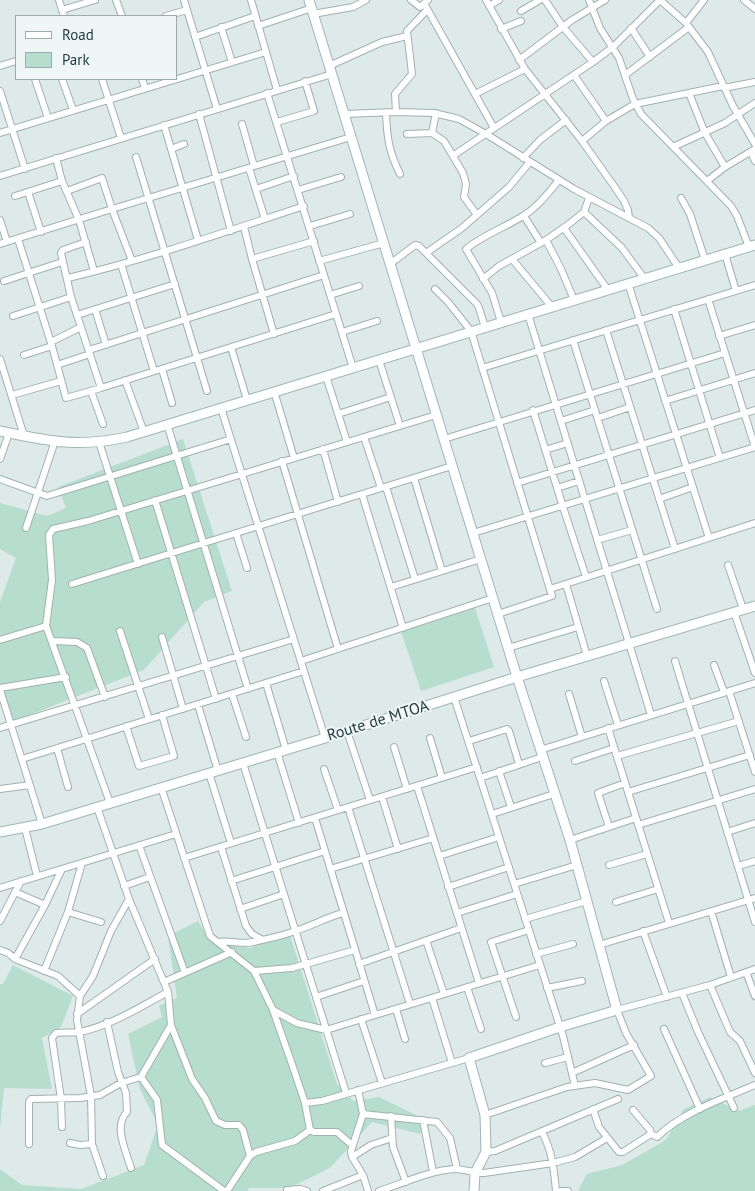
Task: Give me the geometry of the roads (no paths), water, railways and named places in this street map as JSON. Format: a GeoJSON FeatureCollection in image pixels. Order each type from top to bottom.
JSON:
{"type":"FeatureCollection","features":[{"type":"Feature","properties":{"kind":"street"},"geometry":{"type":"LineString","coordinates":[[59,0],[63,13],[95,0]]}},
{"type":"Feature","properties":{"kind":"street"},"geometry":{"type":"LineString","coordinates":[[116,0],[122,15]]}},
{"type":"Feature","properties":{"kind":"street"},"geometry":{"type":"LineString","coordinates":[[184,0],[217,109]]}},
{"type":"Feature","properties":{"kind":"street"},"geometry":{"type":"LineString","coordinates":[[251,0],[276,90]]}},
{"type":"Feature","properties":{"kind":"street"},"geometry":{"type":"LineString","coordinates":[[258,26],[311,7],[356,3],[366,0]]}},
{"type":"Feature","properties":{"kind":"street"},"geometry":{"type":"LineString","coordinates":[[412,0],[419,6],[427,5]]}},
{"type":"Feature","properties":{"kind":"street"},"geometry":{"type":"LineString","coordinates":[[499,0],[487,3],[524,69],[582,141],[624,201],[629,218]]}},
{"type":"Feature","properties":{"kind":"street"},"geometry":{"type":"LineString","coordinates":[[521,11],[540,0]]}},
{"type":"Feature","properties":{"kind":"street"},"geometry":{"type":"LineString","coordinates":[[545,0],[562,27],[593,62]]}},
{"type":"Feature","properties":{"kind":"street"},"geometry":{"type":"LineString","coordinates":[[0,459],[4,432],[55,442],[82,443],[99,442],[144,432],[752,246],[731,206],[648,124],[635,104],[613,47],[600,28],[588,0]]}},
{"type":"Feature","properties":{"kind":"street"},"geometry":{"type":"LineString","coordinates":[[519,60],[562,27],[605,0]]}},
{"type":"Feature","properties":{"kind":"street"},"geometry":{"type":"LineString","coordinates":[[454,155],[574,76],[613,47],[660,0],[688,25],[708,52],[724,87],[755,144]]}},
{"type":"Feature","properties":{"kind":"street"},"geometry":{"type":"LineString","coordinates":[[625,75],[688,25],[704,0]]}},
{"type":"Feature","properties":{"kind":"street"},"geometry":{"type":"LineString","coordinates":[[744,0],[755,9]]}},
{"type":"Feature","properties":{"kind":"street"},"geometry":{"type":"LineString","coordinates":[[396,112],[395,94],[412,74],[407,36],[408,29],[427,5]]}},
{"type":"Feature","properties":{"kind":"street"},"geometry":{"type":"LineString","coordinates":[[427,5],[494,128]]}},
{"type":"Feature","properties":{"kind":"street"},"geometry":{"type":"LineString","coordinates":[[311,7],[492,598],[570,840],[617,1010],[621,1022],[651,1076],[628,1090],[595,1083],[562,1088],[485,1115]]}},
{"type":"Feature","properties":{"kind":"street"},"geometry":{"type":"LineString","coordinates":[[170,15],[187,10]]}},
{"type":"Feature","properties":{"kind":"street"},"geometry":{"type":"LineString","coordinates":[[195,36],[255,16]]}},
{"type":"Feature","properties":{"kind":"street"},"geometry":{"type":"LineString","coordinates":[[501,29],[521,21]]}},
{"type":"Feature","properties":{"kind":"street"},"geometry":{"type":"LineString","coordinates":[[222,27],[232,62]]}},
{"type":"Feature","properties":{"kind":"street"},"geometry":{"type":"LineString","coordinates":[[631,28],[650,57]]}},
{"type":"Feature","properties":{"kind":"street"},"geometry":{"type":"LineString","coordinates":[[0,176],[305,81],[331,70],[382,42],[407,36]]}},
{"type":"Feature","properties":{"kind":"street"},"geometry":{"type":"LineString","coordinates":[[178,78],[266,52]]}},
{"type":"Feature","properties":{"kind":"street"},"geometry":{"type":"LineString","coordinates":[[0,66],[15,61]]}},
{"type":"Feature","properties":{"kind":"street"},"geometry":{"type":"LineString","coordinates":[[475,94],[524,69]]}},
{"type":"Feature","properties":{"kind":"street"},"geometry":{"type":"LineString","coordinates":[[574,76],[606,121]]}},
{"type":"Feature","properties":{"kind":"street"},"geometry":{"type":"LineString","coordinates":[[36,80],[48,118]]}},
{"type":"Feature","properties":{"kind":"street"},"geometry":{"type":"LineString","coordinates":[[62,80],[73,110]]}},
{"type":"Feature","properties":{"kind":"street"},"geometry":{"type":"LineString","coordinates":[[102,80],[121,138]]}},
{"type":"Feature","properties":{"kind":"street"},"geometry":{"type":"LineString","coordinates":[[142,80],[145,88]]}},
{"type":"Feature","properties":{"kind":"street"},"geometry":{"type":"LineString","coordinates":[[0,133],[170,80]]}},
{"type":"Feature","properties":{"kind":"street"},"geometry":{"type":"LineString","coordinates":[[277,122],[314,111],[305,81]]}},
{"type":"Feature","properties":{"kind":"street"},"geometry":{"type":"LineString","coordinates":[[582,141],[606,121],[635,104],[689,92],[755,82]]}},
{"type":"Feature","properties":{"kind":"street"},"geometry":{"type":"LineString","coordinates":[[0,91],[24,169]]}},
{"type":"Feature","properties":{"kind":"street"},"geometry":{"type":"LineString","coordinates":[[689,92],[705,133],[725,167]]}},
{"type":"Feature","properties":{"kind":"street"},"geometry":{"type":"LineString","coordinates":[[267,93],[304,206],[352,368]]}},
{"type":"Feature","properties":{"kind":"street"},"geometry":{"type":"LineString","coordinates":[[672,147],[725,123],[755,103]]}},
{"type":"Feature","properties":{"kind":"street"},"geometry":{"type":"LineString","coordinates":[[386,113],[389,149],[400,174]]}},
{"type":"Feature","properties":{"kind":"street"},"geometry":{"type":"LineString","coordinates":[[344,114],[436,113],[459,119],[589,198],[652,231],[659,238],[679,268]]}},
{"type":"Feature","properties":{"kind":"street"},"geometry":{"type":"LineString","coordinates":[[432,133],[436,113]]}},
{"type":"Feature","properties":{"kind":"street"},"geometry":{"type":"LineString","coordinates":[[199,114],[231,231]]}},
{"type":"Feature","properties":{"kind":"street"},"geometry":{"type":"LineString","coordinates":[[426,253],[449,238],[509,187],[540,140],[566,120]]}},
{"type":"Feature","properties":{"kind":"street"},"geometry":{"type":"LineString","coordinates":[[242,124],[256,189],[265,219]]}},
{"type":"Feature","properties":{"kind":"street"},"geometry":{"type":"LineString","coordinates":[[164,125],[198,240]]}},
{"type":"Feature","properties":{"kind":"street"},"geometry":{"type":"LineString","coordinates":[[407,134],[432,133],[442,138],[454,155],[466,184],[464,197],[477,215]]}},
{"type":"Feature","properties":{"kind":"street"},"geometry":{"type":"LineString","coordinates":[[0,220],[3,243],[351,137]]}},
{"type":"Feature","properties":{"kind":"street"},"geometry":{"type":"LineString","coordinates":[[171,148],[184,144]]}},
{"type":"Feature","properties":{"kind":"street"},"geometry":{"type":"LineString","coordinates":[[706,180],[753,151],[755,161]]}},
{"type":"Feature","properties":{"kind":"street"},"geometry":{"type":"LineString","coordinates":[[136,157],[208,390]]}},
{"type":"Feature","properties":{"kind":"street"},"geometry":{"type":"LineString","coordinates":[[56,158],[62,181],[79,220],[94,272]]}},
{"type":"Feature","properties":{"kind":"street"},"geometry":{"type":"LineString","coordinates":[[256,189],[294,176]]}},
{"type":"Feature","properties":{"kind":"street"},"geometry":{"type":"LineString","coordinates":[[298,190],[341,177]]}},
{"type":"Feature","properties":{"kind":"street"},"geometry":{"type":"LineString","coordinates":[[67,191],[102,178],[132,261]]}},
{"type":"Feature","properties":{"kind":"street"},"geometry":{"type":"LineString","coordinates":[[501,322],[492,293],[466,249],[495,230],[524,216],[545,198],[559,180]]}},
{"type":"Feature","properties":{"kind":"street"},"geometry":{"type":"LineString","coordinates":[[15,196],[62,181]]}},
{"type":"Feature","properties":{"kind":"street"},"geometry":{"type":"LineString","coordinates":[[28,192],[41,232]]}},
{"type":"Feature","properties":{"kind":"street"},"geometry":{"type":"LineString","coordinates":[[483,279],[498,266],[544,242],[564,228],[584,212],[589,198]]}},
{"type":"Feature","properties":{"kind":"street"},"geometry":{"type":"LineString","coordinates":[[681,198],[690,214],[705,260]]}},
{"type":"Feature","properties":{"kind":"street"},"geometry":{"type":"LineString","coordinates":[[68,278],[231,231],[304,206]]}},
{"type":"Feature","properties":{"kind":"street"},"geometry":{"type":"LineString","coordinates":[[584,212],[622,248],[644,278]]}},
{"type":"Feature","properties":{"kind":"street"},"geometry":{"type":"LineString","coordinates":[[310,226],[350,214]]}},
{"type":"Feature","properties":{"kind":"street"},"geometry":{"type":"LineString","coordinates":[[524,216],[544,242],[561,269],[574,300]]}},
{"type":"Feature","properties":{"kind":"street"},"geometry":{"type":"LineString","coordinates":[[244,227],[274,334]]}},
{"type":"Feature","properties":{"kind":"street"},"geometry":{"type":"LineString","coordinates":[[564,228],[608,290]]}},
{"type":"Feature","properties":{"kind":"street"},"geometry":{"type":"LineString","coordinates":[[18,239],[66,398],[336,314]]}},
{"type":"Feature","properties":{"kind":"street"},"geometry":{"type":"LineString","coordinates":[[252,259],[314,241]]}},
{"type":"Feature","properties":{"kind":"street"},"geometry":{"type":"LineString","coordinates":[[86,242],[63,250],[61,253],[71,297],[101,388]]}},
{"type":"Feature","properties":{"kind":"street"},"geometry":{"type":"LineString","coordinates":[[319,261],[384,243]]}},
{"type":"Feature","properties":{"kind":"street"},"geometry":{"type":"LineString","coordinates":[[390,264],[415,245],[419,246],[477,304],[485,327]]}},
{"type":"Feature","properties":{"kind":"street"},"geometry":{"type":"LineString","coordinates":[[725,254],[736,290]]}},
{"type":"Feature","properties":{"kind":"street"},"geometry":{"type":"LineString","coordinates":[[512,259],[552,307]]}},
{"type":"Feature","properties":{"kind":"street"},"geometry":{"type":"LineString","coordinates":[[4,281],[62,262]]}},
{"type":"Feature","properties":{"kind":"street"},"geometry":{"type":"LineString","coordinates":[[121,264],[154,371]]}},
{"type":"Feature","properties":{"kind":"street"},"geometry":{"type":"LineString","coordinates":[[57,365],[106,345],[324,275]]}},
{"type":"Feature","properties":{"kind":"street"},"geometry":{"type":"LineString","coordinates":[[77,315],[175,284]]}},
{"type":"Feature","properties":{"kind":"street"},"geometry":{"type":"LineString","coordinates":[[628,284],[709,538]]}},
{"type":"Feature","properties":{"kind":"street"},"geometry":{"type":"LineString","coordinates":[[482,368],[755,285]]}},
{"type":"Feature","properties":{"kind":"street"},"geometry":{"type":"LineString","coordinates":[[330,295],[359,286]]}},
{"type":"Feature","properties":{"kind":"street"},"geometry":{"type":"LineString","coordinates":[[436,289],[471,332],[552,596],[498,614]]}},
{"type":"Feature","properties":{"kind":"street"},"geometry":{"type":"LineString","coordinates":[[13,316],[71,297]]}},
{"type":"Feature","properties":{"kind":"street"},"geometry":{"type":"LineString","coordinates":[[473,533],[755,447],[708,299]]}},
{"type":"Feature","properties":{"kind":"street"},"geometry":{"type":"LineString","coordinates":[[95,309],[106,345]]}},
{"type":"Feature","properties":{"kind":"street"},"geometry":{"type":"LineString","coordinates":[[674,309],[720,458]]}},
{"type":"Feature","properties":{"kind":"street"},"geometry":{"type":"LineString","coordinates":[[528,314],[651,715]]}},
{"type":"Feature","properties":{"kind":"street"},"geometry":{"type":"LineString","coordinates":[[342,332],[376,321]]}},
{"type":"Feature","properties":{"kind":"street"},"geometry":{"type":"LineString","coordinates":[[719,336],[755,325]]}},
{"type":"Feature","properties":{"kind":"street"},"geometry":{"type":"LineString","coordinates":[[24,355],[51,344],[81,327]]}},
{"type":"Feature","properties":{"kind":"street"},"geometry":{"type":"LineString","coordinates":[[606,330],[675,549]]}},
{"type":"Feature","properties":{"kind":"street"},"geometry":{"type":"LineString","coordinates":[[573,340],[657,608]]}},
{"type":"Feature","properties":{"kind":"street"},"geometry":{"type":"LineString","coordinates":[[231,347],[247,400]]}},
{"type":"Feature","properties":{"kind":"street"},"geometry":{"type":"LineString","coordinates":[[444,439],[533,410],[725,353]]}},
{"type":"Feature","properties":{"kind":"street"},"geometry":{"type":"LineString","coordinates":[[0,359],[24,436]]}},
{"type":"Feature","properties":{"kind":"street"},"geometry":{"type":"LineString","coordinates":[[379,360],[400,426]]}},
{"type":"Feature","properties":{"kind":"street"},"geometry":{"type":"LineString","coordinates":[[162,369],[172,403]]}},
{"type":"Feature","properties":{"kind":"street"},"geometry":{"type":"LineString","coordinates":[[665,400],[755,373]]}},
{"type":"Feature","properties":{"kind":"street"},"geometry":{"type":"LineString","coordinates":[[326,376],[347,442]]}},
{"type":"Feature","properties":{"kind":"street"},"geometry":{"type":"LineString","coordinates":[[125,380],[144,432]]}},
{"type":"Feature","properties":{"kind":"street"},"geometry":{"type":"LineString","coordinates":[[12,395],[61,381]]}},
{"type":"Feature","properties":{"kind":"street"},"geometry":{"type":"LineString","coordinates":[[91,391],[103,424]]}},
{"type":"Feature","properties":{"kind":"street"},"geometry":{"type":"LineString","coordinates":[[274,392],[294,458]]}},
{"type":"Feature","properties":{"kind":"street"},"geometry":{"type":"LineString","coordinates":[[338,414],[391,397]]}},
{"type":"Feature","properties":{"kind":"street"},"geometry":{"type":"LineString","coordinates":[[598,418],[630,407]]}},
{"type":"Feature","properties":{"kind":"street"},"geometry":{"type":"LineString","coordinates":[[221,408],[325,738]]}},
{"type":"Feature","properties":{"kind":"street"},"geometry":{"type":"LineString","coordinates":[[533,410],[586,577]]}},
{"type":"Feature","properties":{"kind":"street"},"geometry":{"type":"LineString","coordinates":[[560,421],[595,410]]}},
{"type":"Feature","properties":{"kind":"street"},"geometry":{"type":"LineString","coordinates":[[517,483],[755,410]]}},
{"type":"Feature","properties":{"kind":"street"},"geometry":{"type":"LineString","coordinates":[[110,803],[46,626],[52,580],[49,535],[53,529],[88,521],[436,415]]}},
{"type":"Feature","properties":{"kind":"street"},"geometry":{"type":"LineString","coordinates":[[167,424],[248,689]]}},
{"type":"Feature","properties":{"kind":"street"},"geometry":{"type":"LineString","coordinates":[[364,437],[384,488],[415,580]]}},
{"type":"Feature","properties":{"kind":"street"},"geometry":{"type":"LineString","coordinates":[[0,479],[47,496],[231,439]]}},
{"type":"Feature","properties":{"kind":"street"},"geometry":{"type":"LineString","coordinates":[[26,528],[55,442]]}},
{"type":"Feature","properties":{"kind":"street"},"geometry":{"type":"LineString","coordinates":[[99,442],[138,564]]}},
{"type":"Feature","properties":{"kind":"street"},"geometry":{"type":"LineString","coordinates":[[545,450],[568,443]]}},
{"type":"Feature","properties":{"kind":"street"},"geometry":{"type":"LineString","coordinates":[[323,449],[338,502]]}},
{"type":"Feature","properties":{"kind":"street"},"geometry":{"type":"LineString","coordinates":[[282,461],[338,649]]}},
{"type":"Feature","properties":{"kind":"street"},"geometry":{"type":"LineString","coordinates":[[72,584],[452,466]]}},
{"type":"Feature","properties":{"kind":"street"},"geometry":{"type":"LineString","coordinates":[[414,478],[442,571]]}},
{"type":"Feature","properties":{"kind":"street"},"geometry":{"type":"LineString","coordinates":[[557,488],[579,481]]}},
{"type":"Feature","properties":{"kind":"street"},"geometry":{"type":"LineString","coordinates":[[659,499],[693,487]]}},
{"type":"Feature","properties":{"kind":"street"},"geometry":{"type":"LineString","coordinates":[[362,494],[403,628]]}},
{"type":"Feature","properties":{"kind":"street"},"geometry":{"type":"LineString","coordinates":[[155,500],[216,699]]}},
{"type":"Feature","properties":{"kind":"street"},"geometry":{"type":"LineString","coordinates":[[550,588],[755,523]]}},
{"type":"Feature","properties":{"kind":"street"},"geometry":{"type":"LineString","coordinates":[[597,540],[632,530]]}},
{"type":"Feature","properties":{"kind":"street"},"geometry":{"type":"LineString","coordinates":[[236,533],[248,568]]}},
{"type":"Feature","properties":{"kind":"street"},"geometry":{"type":"LineString","coordinates":[[391,587],[481,559]]}},
{"type":"Feature","properties":{"kind":"street"},"geometry":{"type":"LineString","coordinates":[[728,565],[755,673]]}},
{"type":"Feature","properties":{"kind":"street"},"geometry":{"type":"LineString","coordinates":[[566,584],[586,656]]}},
{"type":"Feature","properties":{"kind":"street"},"geometry":{"type":"LineString","coordinates":[[301,661],[492,598]]}},
{"type":"Feature","properties":{"kind":"street","name":"Route de MTOA"},"geometry":{"type":"LineString","coordinates":[[0,832],[42,824],[325,738],[517,677],[755,606]]}},
{"type":"Feature","properties":{"kind":"street"},"geometry":{"type":"LineString","coordinates":[[0,640],[46,626]]}},
{"type":"Feature","properties":{"kind":"street"},"geometry":{"type":"LineString","coordinates":[[508,648],[578,626]]}},
{"type":"Feature","properties":{"kind":"street"},"geometry":{"type":"LineString","coordinates":[[120,631],[149,719]]}},
{"type":"Feature","properties":{"kind":"street"},"geometry":{"type":"LineString","coordinates":[[162,637],[183,709]]}},
{"type":"Feature","properties":{"kind":"street"},"geometry":{"type":"LineString","coordinates":[[0,728],[294,639]]}},
{"type":"Feature","properties":{"kind":"street"},"geometry":{"type":"LineString","coordinates":[[52,640],[77,642],[88,648],[105,696]]}},
{"type":"Feature","properties":{"kind":"street"},"geometry":{"type":"LineString","coordinates":[[675,661],[727,832],[738,866],[752,899],[755,922]]}},
{"type":"Feature","properties":{"kind":"street"},"geometry":{"type":"LineString","coordinates":[[714,665],[739,721],[755,772]]}},
{"type":"Feature","properties":{"kind":"street"},"geometry":{"type":"LineString","coordinates":[[22,760],[304,671]]}},
{"type":"Feature","properties":{"kind":"street"},"geometry":{"type":"LineString","coordinates":[[42,824],[0,689],[66,677]]}},
{"type":"Feature","properties":{"kind":"street"},"geometry":{"type":"LineString","coordinates":[[604,681],[618,725]]}},
{"type":"Feature","properties":{"kind":"street"},"geometry":{"type":"LineString","coordinates":[[266,683],[299,823]]}},
{"type":"Feature","properties":{"kind":"street"},"geometry":{"type":"LineString","coordinates":[[480,778],[608,728],[755,683]]}},
{"type":"Feature","properties":{"kind":"street"},"geometry":{"type":"LineString","coordinates":[[232,694],[246,738]]}},
{"type":"Feature","properties":{"kind":"street"},"geometry":{"type":"LineString","coordinates":[[569,694],[582,737]]}},
{"type":"Feature","properties":{"kind":"street"},"geometry":{"type":"LineString","coordinates":[[454,697],[560,1027],[575,1086]]}},
{"type":"Feature","properties":{"kind":"street"},"geometry":{"type":"LineString","coordinates":[[198,704],[231,843]]}},
{"type":"Feature","properties":{"kind":"street"},"geometry":{"type":"LineString","coordinates":[[126,726],[139,766],[174,756],[162,715]]}},
{"type":"Feature","properties":{"kind":"street"},"geometry":{"type":"LineString","coordinates":[[617,756],[739,721]]}},
{"type":"Feature","properties":{"kind":"street"},"geometry":{"type":"LineString","coordinates":[[608,728],[669,923]]}},
{"type":"Feature","properties":{"kind":"street"},"geometry":{"type":"LineString","coordinates":[[468,741],[507,729],[519,764]]}},
{"type":"Feature","properties":{"kind":"street"},"geometry":{"type":"LineString","coordinates":[[347,731],[370,800]]}},
{"type":"Feature","properties":{"kind":"street"},"geometry":{"type":"LineString","coordinates":[[430,738],[442,778]]}},
{"type":"Feature","properties":{"kind":"street"},"geometry":{"type":"LineString","coordinates":[[394,747],[407,789]]}},
{"type":"Feature","properties":{"kind":"street"},"geometry":{"type":"LineString","coordinates":[[57,748],[68,787]]}},
{"type":"Feature","properties":{"kind":"street"},"geometry":{"type":"LineString","coordinates":[[575,761],[614,748]]}},
{"type":"Feature","properties":{"kind":"street"},"geometry":{"type":"LineString","coordinates":[[628,792],[750,755]]}},
{"type":"Feature","properties":{"kind":"street"},"geometry":{"type":"LineString","coordinates":[[243,763],[346,1093]]}},
{"type":"Feature","properties":{"kind":"street"},"geometry":{"type":"LineString","coordinates":[[184,858],[477,767]]}},
{"type":"Feature","properties":{"kind":"street"},"geometry":{"type":"LineString","coordinates":[[324,769],[338,810]]}},
{"type":"Feature","properties":{"kind":"street"},"geometry":{"type":"LineString","coordinates":[[499,771],[511,807]]}},
{"type":"Feature","properties":{"kind":"street"},"geometry":{"type":"LineString","coordinates":[[610,827],[598,793],[625,784]]}},
{"type":"Feature","properties":{"kind":"street"},"geometry":{"type":"LineString","coordinates":[[0,789],[30,785]]}},
{"type":"Feature","properties":{"kind":"street"},"geometry":{"type":"LineString","coordinates":[[417,786],[479,984]]}},
{"type":"Feature","properties":{"kind":"street"},"geometry":{"type":"LineString","coordinates":[[161,787],[210,936],[254,971],[272,1010],[306,1102],[310,1130]]}},
{"type":"Feature","properties":{"kind":"street"},"geometry":{"type":"LineString","coordinates":[[570,840],[610,827],[718,801],[755,789]]}},
{"type":"Feature","properties":{"kind":"street"},"geometry":{"type":"LineString","coordinates":[[492,814],[554,794]]}},
{"type":"Feature","properties":{"kind":"street"},"geometry":{"type":"LineString","coordinates":[[382,797],[398,849]]}},
{"type":"Feature","properties":{"kind":"street"},"geometry":{"type":"LineString","coordinates":[[97,807],[124,886],[168,992],[171,1025],[192,1079],[205,1098],[216,1121],[225,1125],[240,1125],[250,1156]]}},
{"type":"Feature","properties":{"kind":"street"},"geometry":{"type":"LineString","coordinates":[[348,807],[410,1004]]}},
{"type":"Feature","properties":{"kind":"street"},"geometry":{"type":"LineString","coordinates":[[315,818],[375,1015]]}},
{"type":"Feature","properties":{"kind":"street"},"geometry":{"type":"LineString","coordinates":[[727,832],[755,823]]}},
{"type":"Feature","properties":{"kind":"street"},"geometry":{"type":"LineString","coordinates":[[24,828],[37,876]]}},
{"type":"Feature","properties":{"kind":"street"},"geometry":{"type":"LineString","coordinates":[[0,888],[176,834]]}},
{"type":"Feature","properties":{"kind":"street"},"geometry":{"type":"LineString","coordinates":[[439,856],[499,837]]}},
{"type":"Feature","properties":{"kind":"street"},"geometry":{"type":"LineString","coordinates":[[330,869],[433,838]]}},
{"type":"Feature","properties":{"kind":"street"},"geometry":{"type":"LineString","coordinates":[[139,846],[185,973]]}},
{"type":"Feature","properties":{"kind":"street"},"geometry":{"type":"LineString","coordinates":[[221,847],[240,909],[249,931],[261,939]]}},
{"type":"Feature","properties":{"kind":"street"},"geometry":{"type":"LineString","coordinates":[[231,881],[325,851]]}},
{"type":"Feature","properties":{"kind":"street"},"geometry":{"type":"LineString","coordinates":[[609,866],[647,854]]}},
{"type":"Feature","properties":{"kind":"street"},"geometry":{"type":"LineString","coordinates":[[738,866],[755,861]]}},
{"type":"Feature","properties":{"kind":"street"},"geometry":{"type":"LineString","coordinates":[[44,971],[68,912],[82,862]]}},
{"type":"Feature","properties":{"kind":"street"},"geometry":{"type":"LineString","coordinates":[[514,884],[577,865]]}},
{"type":"Feature","properties":{"kind":"street"},"geometry":{"type":"LineString","coordinates":[[448,886],[509,867]]}},
{"type":"Feature","properties":{"kind":"street"},"geometry":{"type":"LineString","coordinates":[[15,959],[45,905],[62,869]]}},
{"type":"Feature","properties":{"kind":"street"},"geometry":{"type":"LineString","coordinates":[[124,886],[150,877]]}},
{"type":"Feature","properties":{"kind":"street"},"geometry":{"type":"LineString","coordinates":[[0,921],[20,881]]}},
{"type":"Feature","properties":{"kind":"street"},"geometry":{"type":"LineString","coordinates":[[616,902],[658,889]]}},
{"type":"Feature","properties":{"kind":"street"},"geometry":{"type":"LineString","coordinates":[[15,892],[45,905]]}},
{"type":"Feature","properties":{"kind":"street"},"geometry":{"type":"LineString","coordinates":[[240,909],[284,894]]}},
{"type":"Feature","properties":{"kind":"street"},"geometry":{"type":"LineString","coordinates":[[457,913],[517,894]]}},
{"type":"Feature","properties":{"kind":"street"},"geometry":{"type":"LineString","coordinates":[[103,1176],[92,1144],[91,1096],[77,1014],[80,996],[93,976],[115,923],[129,899]]}},
{"type":"Feature","properties":{"kind":"street"},"geometry":{"type":"LineString","coordinates":[[599,945],[752,899]]}},
{"type":"Feature","properties":{"kind":"street"},"geometry":{"type":"LineString","coordinates":[[525,918],[587,901]]}},
{"type":"Feature","properties":{"kind":"street"},"geometry":{"type":"LineString","coordinates":[[711,911],[730,977]]}},
{"type":"Feature","properties":{"kind":"street"},"geometry":{"type":"LineString","coordinates":[[68,912],[101,922]]}},
{"type":"Feature","properties":{"kind":"street"},"geometry":{"type":"LineString","coordinates":[[218,942],[226,940],[248,943],[295,931],[325,918],[343,913]]}},
{"type":"Feature","properties":{"kind":"street"},"geometry":{"type":"LineString","coordinates":[[359,964],[462,928]]}},
{"type":"Feature","properties":{"kind":"street"},"geometry":{"type":"LineString","coordinates":[[516,1017],[491,942],[529,930]]}},
{"type":"Feature","properties":{"kind":"street"},"geometry":{"type":"LineString","coordinates":[[643,931],[667,997]]}},
{"type":"Feature","properties":{"kind":"street"},"geometry":{"type":"LineString","coordinates":[[426,940],[444,994]]}},
{"type":"Feature","properties":{"kind":"street"},"geometry":{"type":"LineString","coordinates":[[536,954],[573,944]]}},
{"type":"Feature","properties":{"kind":"street"},"geometry":{"type":"LineString","coordinates":[[0,950],[8,953],[15,959],[58,976],[80,996]]}},
{"type":"Feature","properties":{"kind":"street"},"geometry":{"type":"LineString","coordinates":[[254,971],[292,968],[355,950]]}},
{"type":"Feature","properties":{"kind":"street"},"geometry":{"type":"LineString","coordinates":[[164,982],[232,952]]}},
{"type":"Feature","properties":{"kind":"street"},"geometry":{"type":"LineString","coordinates":[[77,1014],[155,958]]}},
{"type":"Feature","properties":{"kind":"street"},"geometry":{"type":"LineString","coordinates":[[272,1010],[297,1023],[326,1030],[540,965]]}},
{"type":"Feature","properties":{"kind":"street"},"geometry":{"type":"LineString","coordinates":[[306,1102],[322,1100],[382,1084],[469,1058],[560,1027],[710,985],[755,969]]}},
{"type":"Feature","properties":{"kind":"street"},"geometry":{"type":"LineString","coordinates":[[746,972],[755,996]]}},
{"type":"Feature","properties":{"kind":"street"},"geometry":{"type":"LineString","coordinates":[[316,997],[364,981]]}},
{"type":"Feature","properties":{"kind":"street"},"geometry":{"type":"LineString","coordinates":[[547,988],[582,981]]}},
{"type":"Feature","properties":{"kind":"street"},"geometry":{"type":"LineString","coordinates":[[710,985],[730,1032],[740,1041],[755,1072]]}},
{"type":"Feature","properties":{"kind":"street"},"geometry":{"type":"LineString","coordinates":[[468,987],[481,1029]]}},
{"type":"Feature","properties":{"kind":"street"},"geometry":{"type":"LineString","coordinates":[[62,1127],[61,1099],[52,1038],[56,1032],[79,1032],[122,1018],[168,992]]}},
{"type":"Feature","properties":{"kind":"street"},"geometry":{"type":"LineString","coordinates":[[682,993],[734,1108]]}},
{"type":"Feature","properties":{"kind":"street"},"geometry":{"type":"LineString","coordinates":[[432,998],[452,1063]]}},
{"type":"Feature","properties":{"kind":"street"},"geometry":{"type":"LineString","coordinates":[[396,1009],[405,1039]]}},
{"type":"Feature","properties":{"kind":"street"},"geometry":{"type":"LineString","coordinates":[[361,1019],[382,1084]]}},
{"type":"Feature","properties":{"kind":"street"},"geometry":{"type":"LineString","coordinates":[[108,1022],[121,1083],[126,1093],[127,1112],[124,1114],[120,1128],[131,1168]]}},
{"type":"Feature","properties":{"kind":"street"},"geometry":{"type":"LineString","coordinates":[[29,1144],[30,1100],[34,1098],[61,1099],[100,1095],[121,1083],[141,1077],[171,1025]]}},
{"type":"Feature","properties":{"kind":"street"},"geometry":{"type":"LineString","coordinates":[[664,1029],[700,1109]]}},
{"type":"Feature","properties":{"kind":"street"},"geometry":{"type":"LineString","coordinates":[[572,1073],[634,1045]]}},
{"type":"Feature","properties":{"kind":"street"},"geometry":{"type":"LineString","coordinates":[[545,1063],[568,1057]]}},
{"type":"Feature","properties":{"kind":"street"},"geometry":{"type":"LineString","coordinates":[[469,1058],[485,1115],[486,1152],[474,1173],[474,1191]]}},
{"type":"Feature","properties":{"kind":"street"},"geometry":{"type":"LineString","coordinates":[[141,1077],[157,1100],[162,1145],[225,1191],[250,1156],[256,1152],[295,1141],[310,1130]]}},
{"type":"Feature","properties":{"kind":"street"},"geometry":{"type":"LineString","coordinates":[[633,1110],[651,1134],[657,1137],[700,1109],[755,1085]]}},
{"type":"Feature","properties":{"kind":"street"},"geometry":{"type":"LineString","coordinates":[[358,1090],[362,1114],[351,1151],[352,1157],[363,1174],[368,1191]]}},
{"type":"Feature","properties":{"kind":"street"},"geometry":{"type":"LineString","coordinates":[[486,1152],[495,1151],[618,1099]]}},
{"type":"Feature","properties":{"kind":"street"},"geometry":{"type":"LineString","coordinates":[[593,1108],[596,1120],[618,1152],[623,1152],[651,1134]]}},
{"type":"Feature","properties":{"kind":"street"},"geometry":{"type":"LineString","coordinates":[[362,1114],[437,1122],[450,1138],[457,1169]]}},
{"type":"Feature","properties":{"kind":"street"},"geometry":{"type":"LineString","coordinates":[[391,1116],[392,1147],[406,1182]]}},
{"type":"Feature","properties":{"kind":"street"},"geometry":{"type":"LineString","coordinates":[[423,1120],[434,1172]]}},
{"type":"Feature","properties":{"kind":"street"},"geometry":{"type":"LineString","coordinates":[[310,1130],[314,1132],[337,1132],[352,1145]]}},
{"type":"Feature","properties":{"kind":"street"},"geometry":{"type":"LineString","coordinates":[[542,1132],[550,1148],[554,1163],[556,1191]]}},
{"type":"Feature","properties":{"kind":"street"},"geometry":{"type":"LineString","coordinates":[[352,1157],[371,1145],[392,1138]]}},
{"type":"Feature","properties":{"kind":"street"},"geometry":{"type":"LineString","coordinates":[[379,1191],[396,1188],[406,1182],[434,1172],[457,1169],[474,1173],[554,1163],[581,1154],[607,1138]]}},
{"type":"Feature","properties":{"kind":"street"},"geometry":{"type":"LineString","coordinates":[[70,1143],[80,1145],[92,1144]]}},
{"type":"Feature","properties":{"kind":"street"},"geometry":{"type":"LineString","coordinates":[[323,1191],[363,1174]]}},
{"type":"Feature","properties":{"kind":"street"},"geometry":{"type":"LineString","coordinates":[[287,1190],[304,1189],[307,1191]]}},
{"type":"Feature","properties":{"kind":"street"},"geometry":{"type":"LineString","coordinates":[[561,1191],[568,1191]]}}]}
